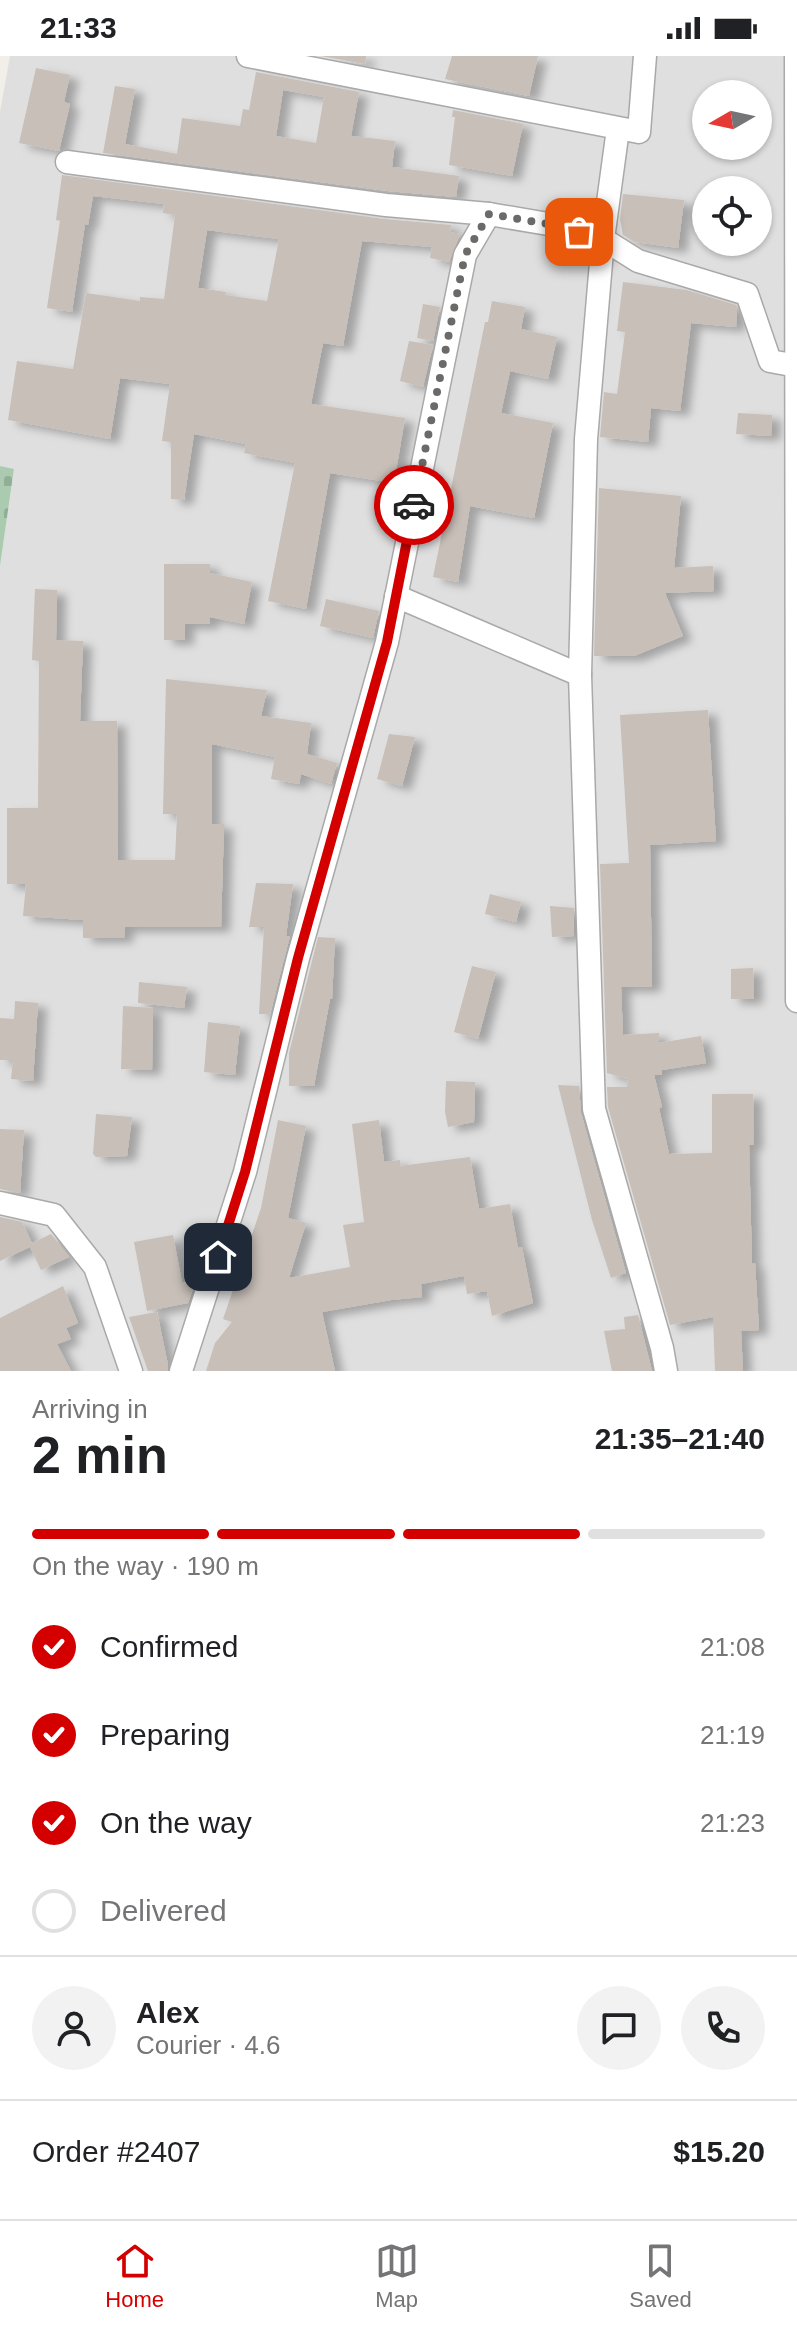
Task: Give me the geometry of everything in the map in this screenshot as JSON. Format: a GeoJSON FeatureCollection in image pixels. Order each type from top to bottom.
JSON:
{"type":"FeatureCollection","features":[{"type":"Feature","properties":{"kind":"street"},"geometry":{"type":"LineString","coordinates":[[248,56],[639,132],[645,56]]}},
{"type":"Feature","properties":{"kind":"street"},"geometry":{"type":"LineString","coordinates":[[796,56],[797,1001]]}},
{"type":"Feature","properties":{"kind":"street"},"geometry":{"type":"LineString","coordinates":[[618,129],[603,239],[586,439],[580,675],[594,1109],[666,1371]]}},
{"type":"Feature","properties":{"kind":"street"},"geometry":{"type":"LineString","coordinates":[[67,162],[176,179],[386,205],[489,214],[554,225],[603,239],[638,261],[747,294],[770,361],[796,366]]}},
{"type":"Feature","properties":{"kind":"street"},"geometry":{"type":"LineString","coordinates":[[181,1371],[245,1172],[298,958],[387,642],[465,255],[489,214]]}},
{"type":"Feature","properties":{"kind":"street"},"geometry":{"type":"LineString","coordinates":[[396,596],[580,675]]}},
{"type":"Feature","properties":{"kind":"street"},"geometry":{"type":"LineString","coordinates":[[0,1203],[54,1215],[95,1267],[131,1371]]}},
{"type":"Feature","properties":{"kind":"shaded area"},"geometry":{"type":"Polygon","coordinates":[[[10,56],[797,56],[797,1371],[0,1371],[0,566],[14,470],[0,466],[0,112],[10,56]]]}},
{"type":"Feature","properties":{"kind":"green space"},"geometry":{"type":"Polygon","coordinates":[[[0,466],[14,469],[0,566],[0,466]]]}},
{"type":"Feature","properties":{"kind":"building"},"geometry":{"type":"Polygon","coordinates":[[[321,56],[366,56],[365,64],[321,56]]]}},
{"type":"Feature","properties":{"kind":"building"},"geometry":{"type":"Polygon","coordinates":[[[452,56],[538,56],[529,96],[445,79],[452,56]]]}},
{"type":"Feature","properties":{"kind":"building"},"geometry":{"type":"Polygon","coordinates":[[[36,68],[70,75],[64,102],[70,104],[59,151],[19,143],[36,68]]]}},
{"type":"Feature","properties":{"kind":"building"},"geometry":{"type":"Polygon","coordinates":[[[256,72],[359,92],[351,136],[395,141],[392,167],[459,176],[456,197],[388,191],[103,153],[115,86],[135,89],[125,144],[177,154],[182,118],[240,126],[243,109],[249,110],[256,72]],[[283,90],[276,136],[316,143],[324,97],[283,90]]]}},
{"type":"Feature","properties":{"kind":"building"},"geometry":{"type":"Polygon","coordinates":[[[453,110],[523,124],[512,176],[449,165],[455,117],[452,117],[453,110]]]}},
{"type":"Feature","properties":{"kind":"building"},"geometry":{"type":"Polygon","coordinates":[[[62,175],[384,219],[451,225],[450,232],[460,234],[449,262],[430,258],[432,247],[362,241],[343,346],[323,343],[311,404],[405,418],[394,483],[330,473],[306,609],[268,601],[295,463],[244,453],[246,444],[194,434],[184,500],[171,499],[171,442],[162,441],[170,384],[120,378],[110,439],[8,420],[17,361],[73,369],[86,293],[140,301],[140,297],[164,299],[175,215],[163,213],[164,204],[93,196],[88,225],[85,224],[72,312],[47,308],[60,221],[56,220],[62,175]],[[207,230],[198,288],[267,301],[279,239],[207,230]]]}},
{"type":"Feature","properties":{"kind":"building"},"geometry":{"type":"Polygon","coordinates":[[[623,194],[684,200],[678,248],[635,242],[623,235],[620,219],[623,194]]]}},
{"type":"Feature","properties":{"kind":"building"},"geometry":{"type":"Polygon","coordinates":[[[623,282],[686,290],[736,305],[737,308],[736,327],[691,323],[680,411],[651,408],[648,442],[600,437],[604,392],[617,394],[625,332],[617,331],[623,282]]]}},
{"type":"Feature","properties":{"kind":"building"},"geometry":{"type":"Polygon","coordinates":[[[492,301],[525,307],[521,329],[557,337],[548,379],[510,371],[501,413],[553,423],[534,518],[470,506],[458,582],[433,577],[485,322],[488,322],[492,301]]]}},
{"type":"Feature","properties":{"kind":"building"},"geometry":{"type":"Polygon","coordinates":[[[423,304],[440,307],[433,341],[417,338],[423,304]]]}},
{"type":"Feature","properties":{"kind":"building"},"geometry":{"type":"Polygon","coordinates":[[[409,341],[433,345],[423,387],[400,381],[409,341]]]}},
{"type":"Feature","properties":{"kind":"building"},"geometry":{"type":"Polygon","coordinates":[[[738,413],[772,415],[771,436],[736,434],[738,413]]]}},
{"type":"Feature","properties":{"kind":"building"},"geometry":{"type":"Polygon","coordinates":[[[599,488],[681,496],[674,568],[713,566],[714,591],[665,593],[683,636],[634,656],[594,656],[599,488]]]}},
{"type":"Feature","properties":{"kind":"building"},"geometry":{"type":"Polygon","coordinates":[[[164,564],[210,564],[210,573],[252,582],[244,624],[210,617],[210,624],[185,624],[185,640],[164,640],[164,564]]]}},
{"type":"Feature","properties":{"kind":"building"},"geometry":{"type":"Polygon","coordinates":[[[35,589],[57,590],[56,640],[83,641],[80,721],[117,721],[118,860],[175,860],[177,814],[163,814],[166,679],[267,690],[261,716],[311,723],[307,754],[337,763],[331,784],[301,774],[299,784],[271,779],[275,757],[212,744],[212,824],[224,824],[221,927],[125,927],[124,938],[83,938],[83,920],[23,916],[26,884],[7,884],[7,808],[38,808],[39,661],[32,660],[35,589]]]}},
{"type":"Feature","properties":{"kind":"building"},"geometry":{"type":"Polygon","coordinates":[[[326,599],[379,611],[373,638],[320,626],[326,599]]]}},
{"type":"Feature","properties":{"kind":"building"},"geometry":{"type":"Polygon","coordinates":[[[708,710],[716,841],[650,845],[652,987],[621,987],[623,1035],[659,1033],[659,1043],[701,1036],[706,1063],[662,1070],[662,1075],[654,1075],[669,1154],[712,1153],[712,1094],[753,1094],[754,1145],[749,1145],[752,1264],[755,1263],[759,1330],[741,1331],[743,1371],[715,1371],[713,1317],[670,1325],[608,1107],[607,1087],[627,1087],[628,1079],[607,1073],[600,864],[629,863],[620,715],[708,710]]]}},
{"type":"Feature","properties":{"kind":"building"},"geometry":{"type":"Polygon","coordinates":[[[389,734],[415,737],[402,786],[377,779],[389,734]]]}},
{"type":"Feature","properties":{"kind":"building"},"geometry":{"type":"Polygon","coordinates":[[[256,883],[293,884],[286,936],[290,936],[270,1014],[259,1014],[264,927],[249,927],[256,883]]]}},
{"type":"Feature","properties":{"kind":"building"},"geometry":{"type":"Polygon","coordinates":[[[490,894],[521,902],[516,922],[485,914],[490,894]]]}},
{"type":"Feature","properties":{"kind":"building"},"geometry":{"type":"Polygon","coordinates":[[[550,906],[574,908],[574,936],[552,937],[550,906]]]}},
{"type":"Feature","properties":{"kind":"building"},"geometry":{"type":"Polygon","coordinates":[[[318,937],[335,938],[332,999],[314,1086],[289,1086],[289,1053],[318,937]]]}},
{"type":"Feature","properties":{"kind":"building"},"geometry":{"type":"Polygon","coordinates":[[[472,966],[496,972],[478,1039],[454,1032],[472,966]]]}},
{"type":"Feature","properties":{"kind":"building"},"geometry":{"type":"Polygon","coordinates":[[[753,968],[754,999],[731,999],[731,969],[753,968]]]}},
{"type":"Feature","properties":{"kind":"building"},"geometry":{"type":"Polygon","coordinates":[[[139,982],[187,987],[184,1008],[138,1003],[139,982]]]}},
{"type":"Feature","properties":{"kind":"building"},"geometry":{"type":"Polygon","coordinates":[[[15,1001],[38,1003],[33,1081],[11,1079],[13,1060],[0,1060],[0,1018],[14,1019],[15,1001]]]}},
{"type":"Feature","properties":{"kind":"building"},"geometry":{"type":"Polygon","coordinates":[[[123,1006],[153,1008],[152,1070],[121,1069],[123,1006]]]}},
{"type":"Feature","properties":{"kind":"building"},"geometry":{"type":"Polygon","coordinates":[[[208,1022],[240,1026],[235,1075],[204,1072],[208,1022]]]}},
{"type":"Feature","properties":{"kind":"building"},"geometry":{"type":"Polygon","coordinates":[[[446,1081],[475,1082],[474,1122],[448,1127],[446,1081]]]}},
{"type":"Feature","properties":{"kind":"building"},"geometry":{"type":"Polygon","coordinates":[[[558,1085],[579,1086],[581,1113],[626,1273],[611,1278],[592,1220],[558,1085]]]}},
{"type":"Feature","properties":{"kind":"building"},"geometry":{"type":"Polygon","coordinates":[[[96,1114],[132,1117],[127,1156],[96,1157],[93,1154],[96,1114]]]}},
{"type":"Feature","properties":{"kind":"building"},"geometry":{"type":"Polygon","coordinates":[[[278,1120],[306,1126],[288,1218],[306,1223],[289,1278],[350,1267],[343,1225],[364,1222],[352,1124],[379,1120],[384,1162],[400,1160],[400,1166],[470,1157],[479,1209],[510,1204],[533,1303],[492,1316],[487,1291],[467,1294],[464,1276],[421,1284],[422,1297],[322,1312],[335,1371],[206,1371],[215,1343],[232,1322],[223,1319],[261,1208],[278,1120]]]}},
{"type":"Feature","properties":{"kind":"building"},"geometry":{"type":"Polygon","coordinates":[[[0,1129],[24,1130],[20,1193],[0,1189],[0,1129]]]}},
{"type":"Feature","properties":{"kind":"building"},"geometry":{"type":"Polygon","coordinates":[[[0,1217],[22,1222],[32,1243],[51,1234],[69,1257],[41,1270],[30,1247],[0,1261],[0,1217]]]}},
{"type":"Feature","properties":{"kind":"building"},"geometry":{"type":"Polygon","coordinates":[[[173,1235],[182,1283],[196,1280],[188,1303],[147,1311],[134,1242],[173,1235]]]}},
{"type":"Feature","properties":{"kind":"building"},"geometry":{"type":"Polygon","coordinates":[[[63,1286],[78,1323],[66,1328],[71,1339],[57,1344],[71,1371],[0,1371],[0,1318],[63,1286]]]}},
{"type":"Feature","properties":{"kind":"building"},"geometry":{"type":"Polygon","coordinates":[[[157,1312],[167,1371],[148,1371],[129,1317],[157,1312]]]}},
{"type":"Feature","properties":{"kind":"building"},"geometry":{"type":"Polygon","coordinates":[[[638,1315],[652,1371],[612,1371],[604,1331],[625,1329],[624,1317],[638,1315]]]}},
{"type":"Feature","properties":{"kind":"way so far"},"geometry":{"type":"LineString","coordinates":[[414,505],[465,255],[489,214],[579,232]]}},
{"type":"Feature","properties":{"kind":"route"},"geometry":{"type":"LineString","coordinates":[[218,1257],[245,1172],[298,958],[387,642],[414,505]]}}]}
